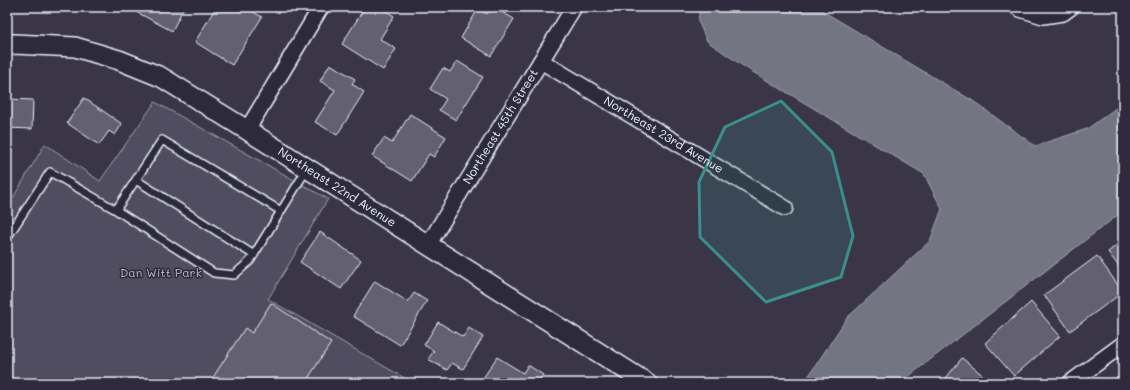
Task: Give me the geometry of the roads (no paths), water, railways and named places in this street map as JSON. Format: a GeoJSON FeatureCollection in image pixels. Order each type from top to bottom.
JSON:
{"type":"FeatureCollection","features":[{"type":"Feature","properties":{"kind":"street"},"geometry":{"type":"LineString","coordinates":[[247,130],[321,7]]}},
{"type":"Feature","properties":{"kind":"street","name":"Northeast 45th Street"},"geometry":{"type":"LineString","coordinates":[[428,246],[574,7]]}},
{"type":"Feature","properties":{"kind":"street"},"geometry":{"type":"LineString","coordinates":[[1017,7],[1042,16],[1063,13],[1071,7]]}},
{"type":"Feature","properties":{"kind":"street","name":"Northeast 22nd Avenue"},"geometry":{"type":"LineString","coordinates":[[7,45],[14,44],[75,47],[119,60],[161,77],[308,168],[428,246],[647,383]]}},
{"type":"Feature","properties":{"kind":"street","name":"Northeast 23rd Avenue"},"geometry":{"type":"LineString","coordinates":[[541,61],[785,208]]}},
{"type":"Feature","properties":{"kind":"street"},"geometry":{"type":"LineString","coordinates":[[1070,383],[1123,344]]}},
{"type":"Feature","properties":{"kind":"lane"},"geometry":{"type":"LineString","coordinates":[[116,210],[162,140],[281,211]]}},
{"type":"Feature","properties":{"kind":"lane"},"geometry":{"type":"LineString","coordinates":[[7,238],[50,172],[116,210],[214,273],[234,275],[250,261],[308,168]]}},
{"type":"Feature","properties":{"kind":"lane"},"geometry":{"type":"LineString","coordinates":[[136,180],[254,255]]}},
{"type":"Feature","properties":{"kind":"water"},"geometry":{"type":"Polygon","coordinates":[[[700,7],[816,7],[973,101],[1035,146],[1087,129],[1123,103],[1123,211],[900,383],[804,383],[847,318],[930,241],[942,209],[924,174],[746,68],[707,41],[698,21],[700,7]]]}},
{"type":"Feature","properties":{"kind":"park label","name":"Dan Witt Park"},"geometry":{"type":"Point","coordinates":[161,273]}}]}
